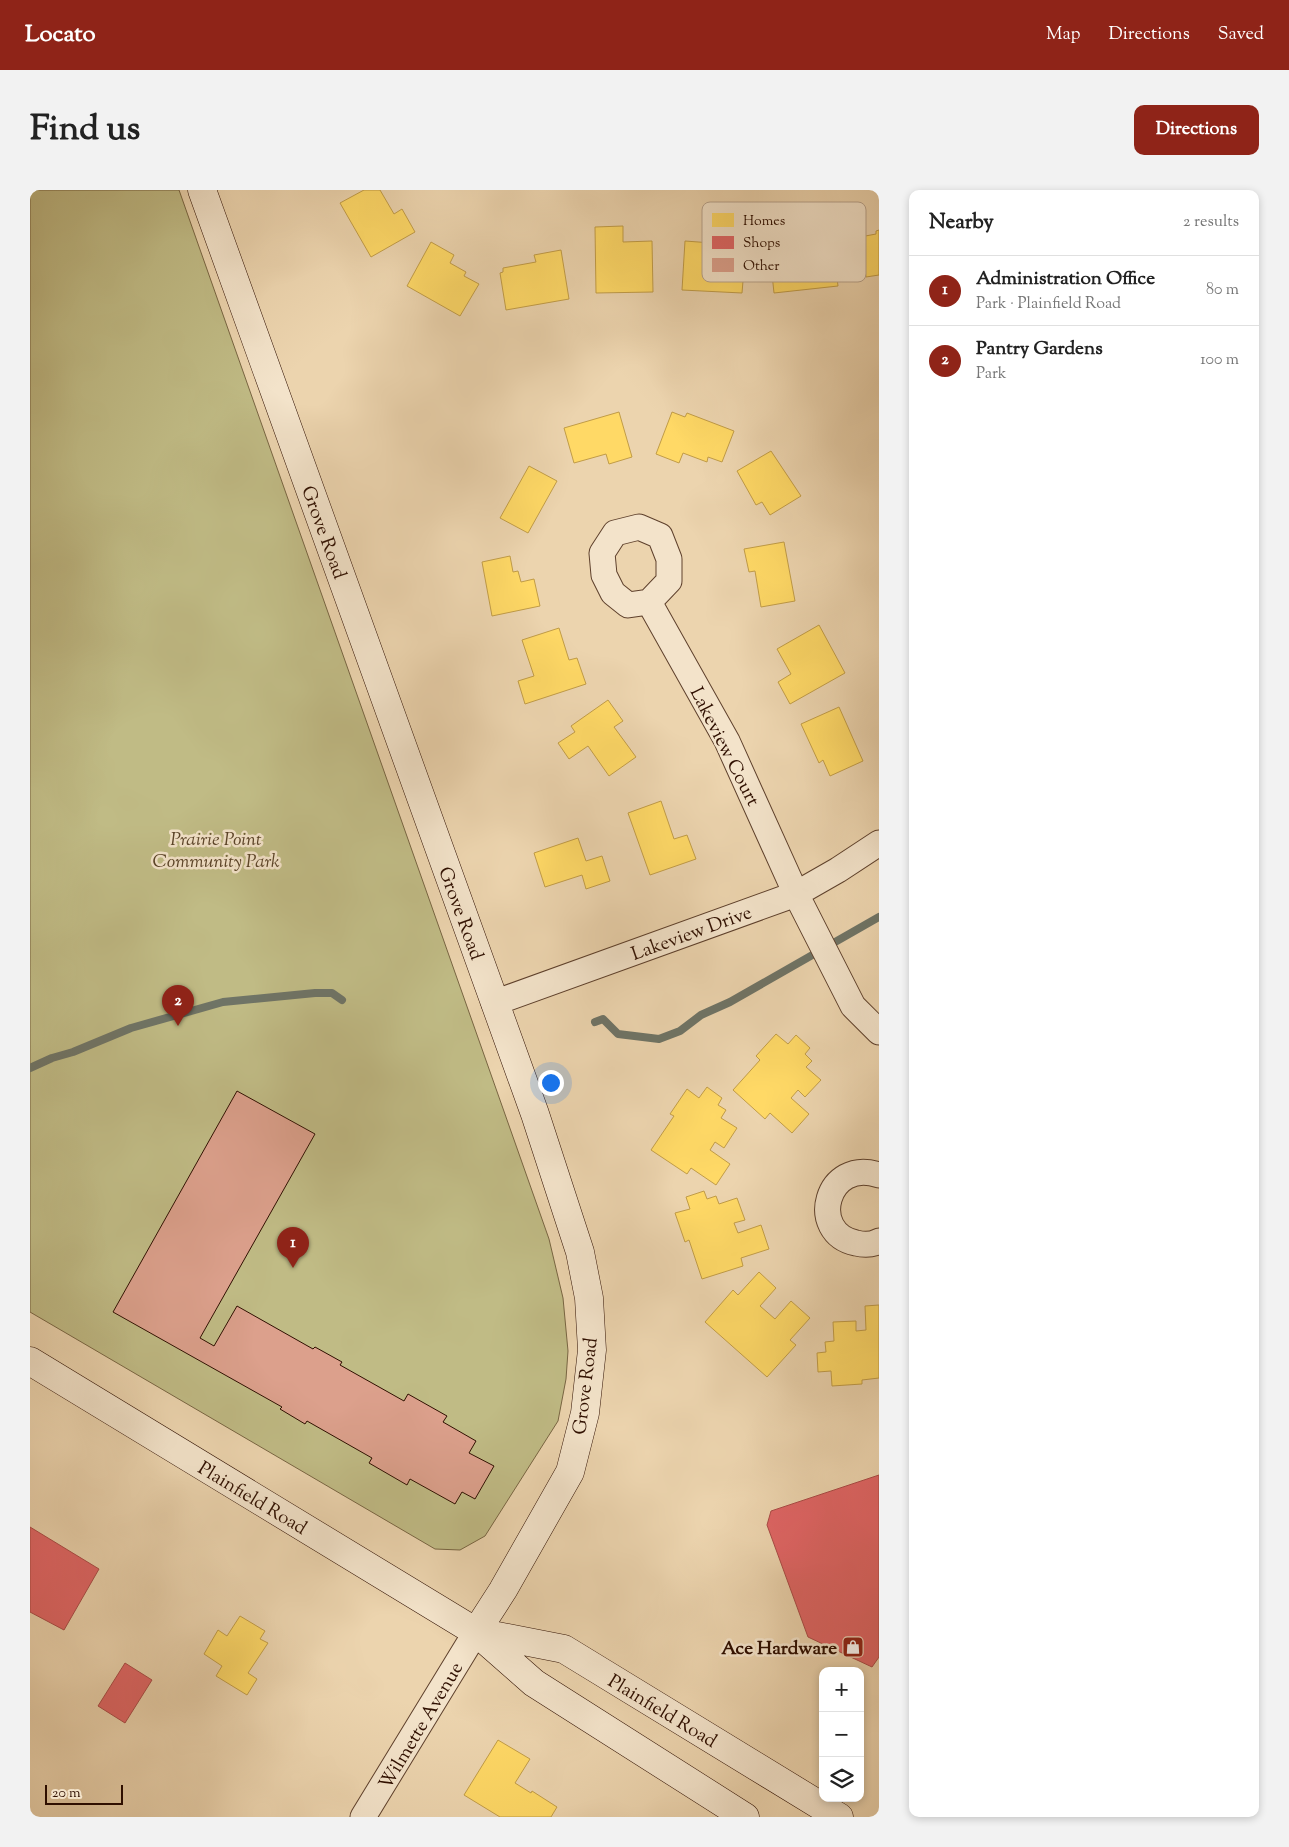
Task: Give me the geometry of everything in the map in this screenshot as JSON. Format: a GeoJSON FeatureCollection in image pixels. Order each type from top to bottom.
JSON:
{"type":"FeatureCollection","features":[{"type":"Feature","properties":{"kind":"street","name":"Grove Road"},"geometry":{"type":"LineString","coordinates":[[202,190],[535,1114],[580,1252],[589,1298],[592,1350],[585,1413],[570,1472],[476,1632]]}},
{"type":"Feature","properties":{"kind":"street","name":"Lakeview Court"},"geometry":{"type":"LineString","coordinates":[[648,602],[727,741],[796,894],[853,1006],[879,1032]]}},
{"type":"Feature","properties":{"kind":"street","name":"Lakeview Drive"},"geometry":{"type":"LineString","coordinates":[[494,1004],[796,894],[838,870],[879,843]]}},
{"type":"Feature","properties":{"kind":"street"},"geometry":{"type":"LineString","coordinates":[[879,1175],[870,1172],[858,1172],[847,1176],[838,1182],[831,1192],[828,1204],[832,1227],[840,1236],[850,1242],[862,1244],[879,1241]]}},
{"type":"Feature","properties":{"kind":"street","name":"Plainfield Road"},"geometry":{"type":"LineString","coordinates":[[30,1361],[476,1632],[534,1683],[744,1817]]}},
{"type":"Feature","properties":{"kind":"street","name":"Plainfield Road"},"geometry":{"type":"LineString","coordinates":[[476,1632],[564,1649],[839,1817]]}},
{"type":"Feature","properties":{"kind":"street","name":"Wilmette Avenue"},"geometry":{"type":"LineString","coordinates":[[363,1817],[476,1632]]}},
{"type":"Feature","properties":{"kind":"green space","name":"Prairie Point Community Park"},"geometry":{"type":"Polygon","coordinates":[[[30,190],[179,190],[549,1239],[563,1298],[568,1351],[566,1379],[558,1421],[485,1536],[460,1550],[435,1549],[30,1312],[30,190]]]}},
{"type":"Feature","properties":{"kind":"building: Homes"},"geometry":{"type":"Polygon","coordinates":[[[364,190],[380,190],[394,214],[402,209],[415,232],[371,257],[340,203],[364,190]]]}},
{"type":"Feature","properties":{"kind":"building: Homes"},"geometry":{"type":"Polygon","coordinates":[[[623,226],[623,242],[652,241],[653,292],[596,293],[595,227],[623,226]]]}},
{"type":"Feature","properties":{"kind":"building: Homes"},"geometry":{"type":"Polygon","coordinates":[[[879,230],[879,275],[866,277],[866,236],[876,234],[876,231],[879,230]]]}},
{"type":"Feature","properties":{"kind":"building: Homes"},"geometry":{"type":"Polygon","coordinates":[[[685,241],[702,242],[702,282],[743,282],[742,293],[682,290],[685,241]]]}},
{"type":"Feature","properties":{"kind":"building: Homes"},"geometry":{"type":"Polygon","coordinates":[[[431,242],[454,255],[450,263],[466,272],[464,276],[479,284],[460,316],[407,286],[431,242]]]}},
{"type":"Feature","properties":{"kind":"building: Homes"},"geometry":{"type":"Polygon","coordinates":[[[561,250],[569,299],[506,310],[500,273],[503,272],[503,268],[536,262],[534,255],[561,250]]]}},
{"type":"Feature","properties":{"kind":"building: Homes"},"geometry":{"type":"Polygon","coordinates":[[[773,282],[838,282],[838,286],[774,293],[773,282]]]}},
{"type":"Feature","properties":{"kind":"building: Homes"},"geometry":{"type":"Polygon","coordinates":[[[619,412],[632,457],[609,464],[606,454],[574,463],[564,428],[619,412]]]}},
{"type":"Feature","properties":{"kind":"building: Homes"},"geometry":{"type":"Polygon","coordinates":[[[672,412],[685,417],[687,413],[734,431],[722,462],[708,457],[707,462],[683,453],[679,463],[656,454],[672,412]]]}},
{"type":"Feature","properties":{"kind":"building: Homes"},"geometry":{"type":"Polygon","coordinates":[[[771,451],[801,496],[770,515],[762,502],[756,505],[737,471],[771,451]]]}},
{"type":"Feature","properties":{"kind":"building: Homes"},"geometry":{"type":"Polygon","coordinates":[[[529,466],[557,481],[528,533],[500,518],[529,466]]]}},
{"type":"Feature","properties":{"kind":"building: Homes"},"geometry":{"type":"Polygon","coordinates":[[[784,542],[795,601],[761,607],[755,571],[749,572],[744,549],[784,542]]]}},
{"type":"Feature","properties":{"kind":"building: Homes"},"geometry":{"type":"Polygon","coordinates":[[[510,556],[513,572],[518,571],[521,582],[534,579],[540,606],[492,616],[482,562],[510,556]]]}},
{"type":"Feature","properties":{"kind":"building: Homes"},"geometry":{"type":"Polygon","coordinates":[[[819,625],[845,673],[790,704],[778,682],[791,674],[777,649],[819,625]]]}},
{"type":"Feature","properties":{"kind":"building: Homes"},"geometry":{"type":"Polygon","coordinates":[[[559,628],[569,660],[577,658],[586,684],[525,704],[518,681],[534,676],[522,640],[559,628]]]}},
{"type":"Feature","properties":{"kind":"building: Homes"},"geometry":{"type":"Polygon","coordinates":[[[608,700],[623,721],[614,727],[636,757],[609,776],[588,746],[569,759],[558,743],[575,732],[571,726],[608,700]]]}},
{"type":"Feature","properties":{"kind":"building: Homes"},"geometry":{"type":"Polygon","coordinates":[[[839,707],[863,761],[830,776],[823,760],[819,763],[801,724],[839,707]]]}},
{"type":"Feature","properties":{"kind":"building: Homes"},"geometry":{"type":"Polygon","coordinates":[[[661,801],[674,839],[687,835],[696,859],[650,875],[628,813],[661,801]]]}},
{"type":"Feature","properties":{"kind":"building: Homes"},"geometry":{"type":"Polygon","coordinates":[[[578,838],[586,861],[602,856],[610,881],[586,889],[582,875],[545,887],[534,853],[578,838]]]}},
{"type":"Feature","properties":{"kind":"building: Homes"},"geometry":{"type":"Polygon","coordinates":[[[776,1034],[788,1044],[796,1035],[810,1048],[805,1054],[812,1061],[806,1067],[821,1080],[805,1097],[798,1090],[791,1098],[809,1114],[792,1133],[770,1113],[765,1119],[733,1090],[760,1060],[756,1056],[776,1034]]]}},
{"type":"Feature","properties":{"kind":"building: Homes"},"geometry":{"type":"Polygon","coordinates":[[[707,1087],[722,1098],[718,1105],[726,1110],[721,1118],[737,1128],[724,1148],[715,1142],[710,1150],[730,1164],[716,1185],[691,1168],[687,1174],[651,1150],[674,1116],[670,1114],[687,1089],[699,1098],[707,1087]]]}},
{"type":"Feature","properties":{"kind":"building: Homes"},"geometry":{"type":"Polygon","coordinates":[[[704,1191],[707,1199],[716,1196],[719,1204],[737,1198],[745,1220],[734,1223],[738,1233],[761,1225],[769,1249],[741,1258],[743,1266],[702,1279],[689,1240],[685,1242],[675,1213],[690,1209],[686,1197],[704,1191]]]}},
{"type":"Feature","properties":{"kind":"building: Homes"},"geometry":{"type":"Polygon","coordinates":[[[759,1272],[776,1288],[760,1306],[775,1319],[791,1301],[810,1318],[790,1340],[796,1345],[767,1377],[705,1322],[733,1290],[738,1295],[759,1272]]]}},
{"type":"Feature","properties":{"kind":"building: Homes"},"geometry":{"type":"Polygon","coordinates":[[[879,1305],[879,1378],[862,1380],[862,1384],[832,1386],[831,1371],[818,1372],[817,1353],[826,1352],[825,1342],[834,1341],[833,1322],[856,1321],[856,1331],[866,1330],[865,1306],[879,1305]]]}},
{"type":"Feature","properties":{"kind":"building: Homes"},"geometry":{"type":"Polygon","coordinates":[[[240,1616],[265,1631],[260,1639],[268,1643],[248,1673],[257,1679],[247,1695],[216,1676],[222,1666],[204,1654],[218,1630],[227,1636],[240,1616]]]}},
{"type":"Feature","properties":{"kind":"building: Homes"},"geometry":{"type":"Polygon","coordinates":[[[498,1740],[530,1759],[515,1783],[557,1807],[551,1817],[500,1817],[464,1795],[498,1740]]]}},
{"type":"Feature","properties":{"kind":"building: Shops"},"geometry":{"type":"Polygon","coordinates":[[[879,1475],[879,1657],[872,1667],[808,1637],[767,1525],[771,1511],[879,1475]]]}},
{"type":"Feature","properties":{"kind":"building: Shops"},"geometry":{"type":"Polygon","coordinates":[[[30,1527],[99,1569],[64,1630],[30,1612],[30,1527]]]}},
{"type":"Feature","properties":{"kind":"building: Shops"},"geometry":{"type":"Polygon","coordinates":[[[125,1663],[152,1680],[125,1723],[98,1706],[125,1663]]]}},
{"type":"Feature","properties":{"kind":"building: Other"},"geometry":{"type":"Polygon","coordinates":[[[237,1091],[315,1134],[200,1338],[214,1346],[237,1306],[313,1349],[315,1347],[342,1362],[340,1365],[404,1401],[408,1394],[447,1416],[443,1422],[476,1441],[469,1453],[494,1466],[475,1499],[462,1492],[455,1504],[410,1479],[407,1485],[369,1463],[372,1458],[307,1421],[305,1424],[280,1409],[282,1407],[113,1312],[237,1091]]]}},
{"type":"Feature","properties":{"kind":"waterway"},"geometry":{"type":"LineString","coordinates":[[595,1022],[603,1019],[618,1034],[659,1039],[680,1031],[701,1015],[730,1002],[879,917]]}},
{"type":"Feature","properties":{"kind":"waterway"},"geometry":{"type":"LineString","coordinates":[[30,1068],[131,1028],[223,1002],[315,993],[332,993],[342,1000]]}},
{"type":"Feature","properties":{"kind":"place","name":"Pantry Gardens"},"geometry":{"type":"Point","coordinates":[178,1026]}},
{"type":"Feature","properties":{"kind":"place","name":"Administration Office"},"geometry":{"type":"Point","coordinates":[293,1268]}},
{"type":"Feature","properties":{"kind":"place","name":"Ace Hardware"},"geometry":{"type":"Point","coordinates":[853,1647]}}]}
